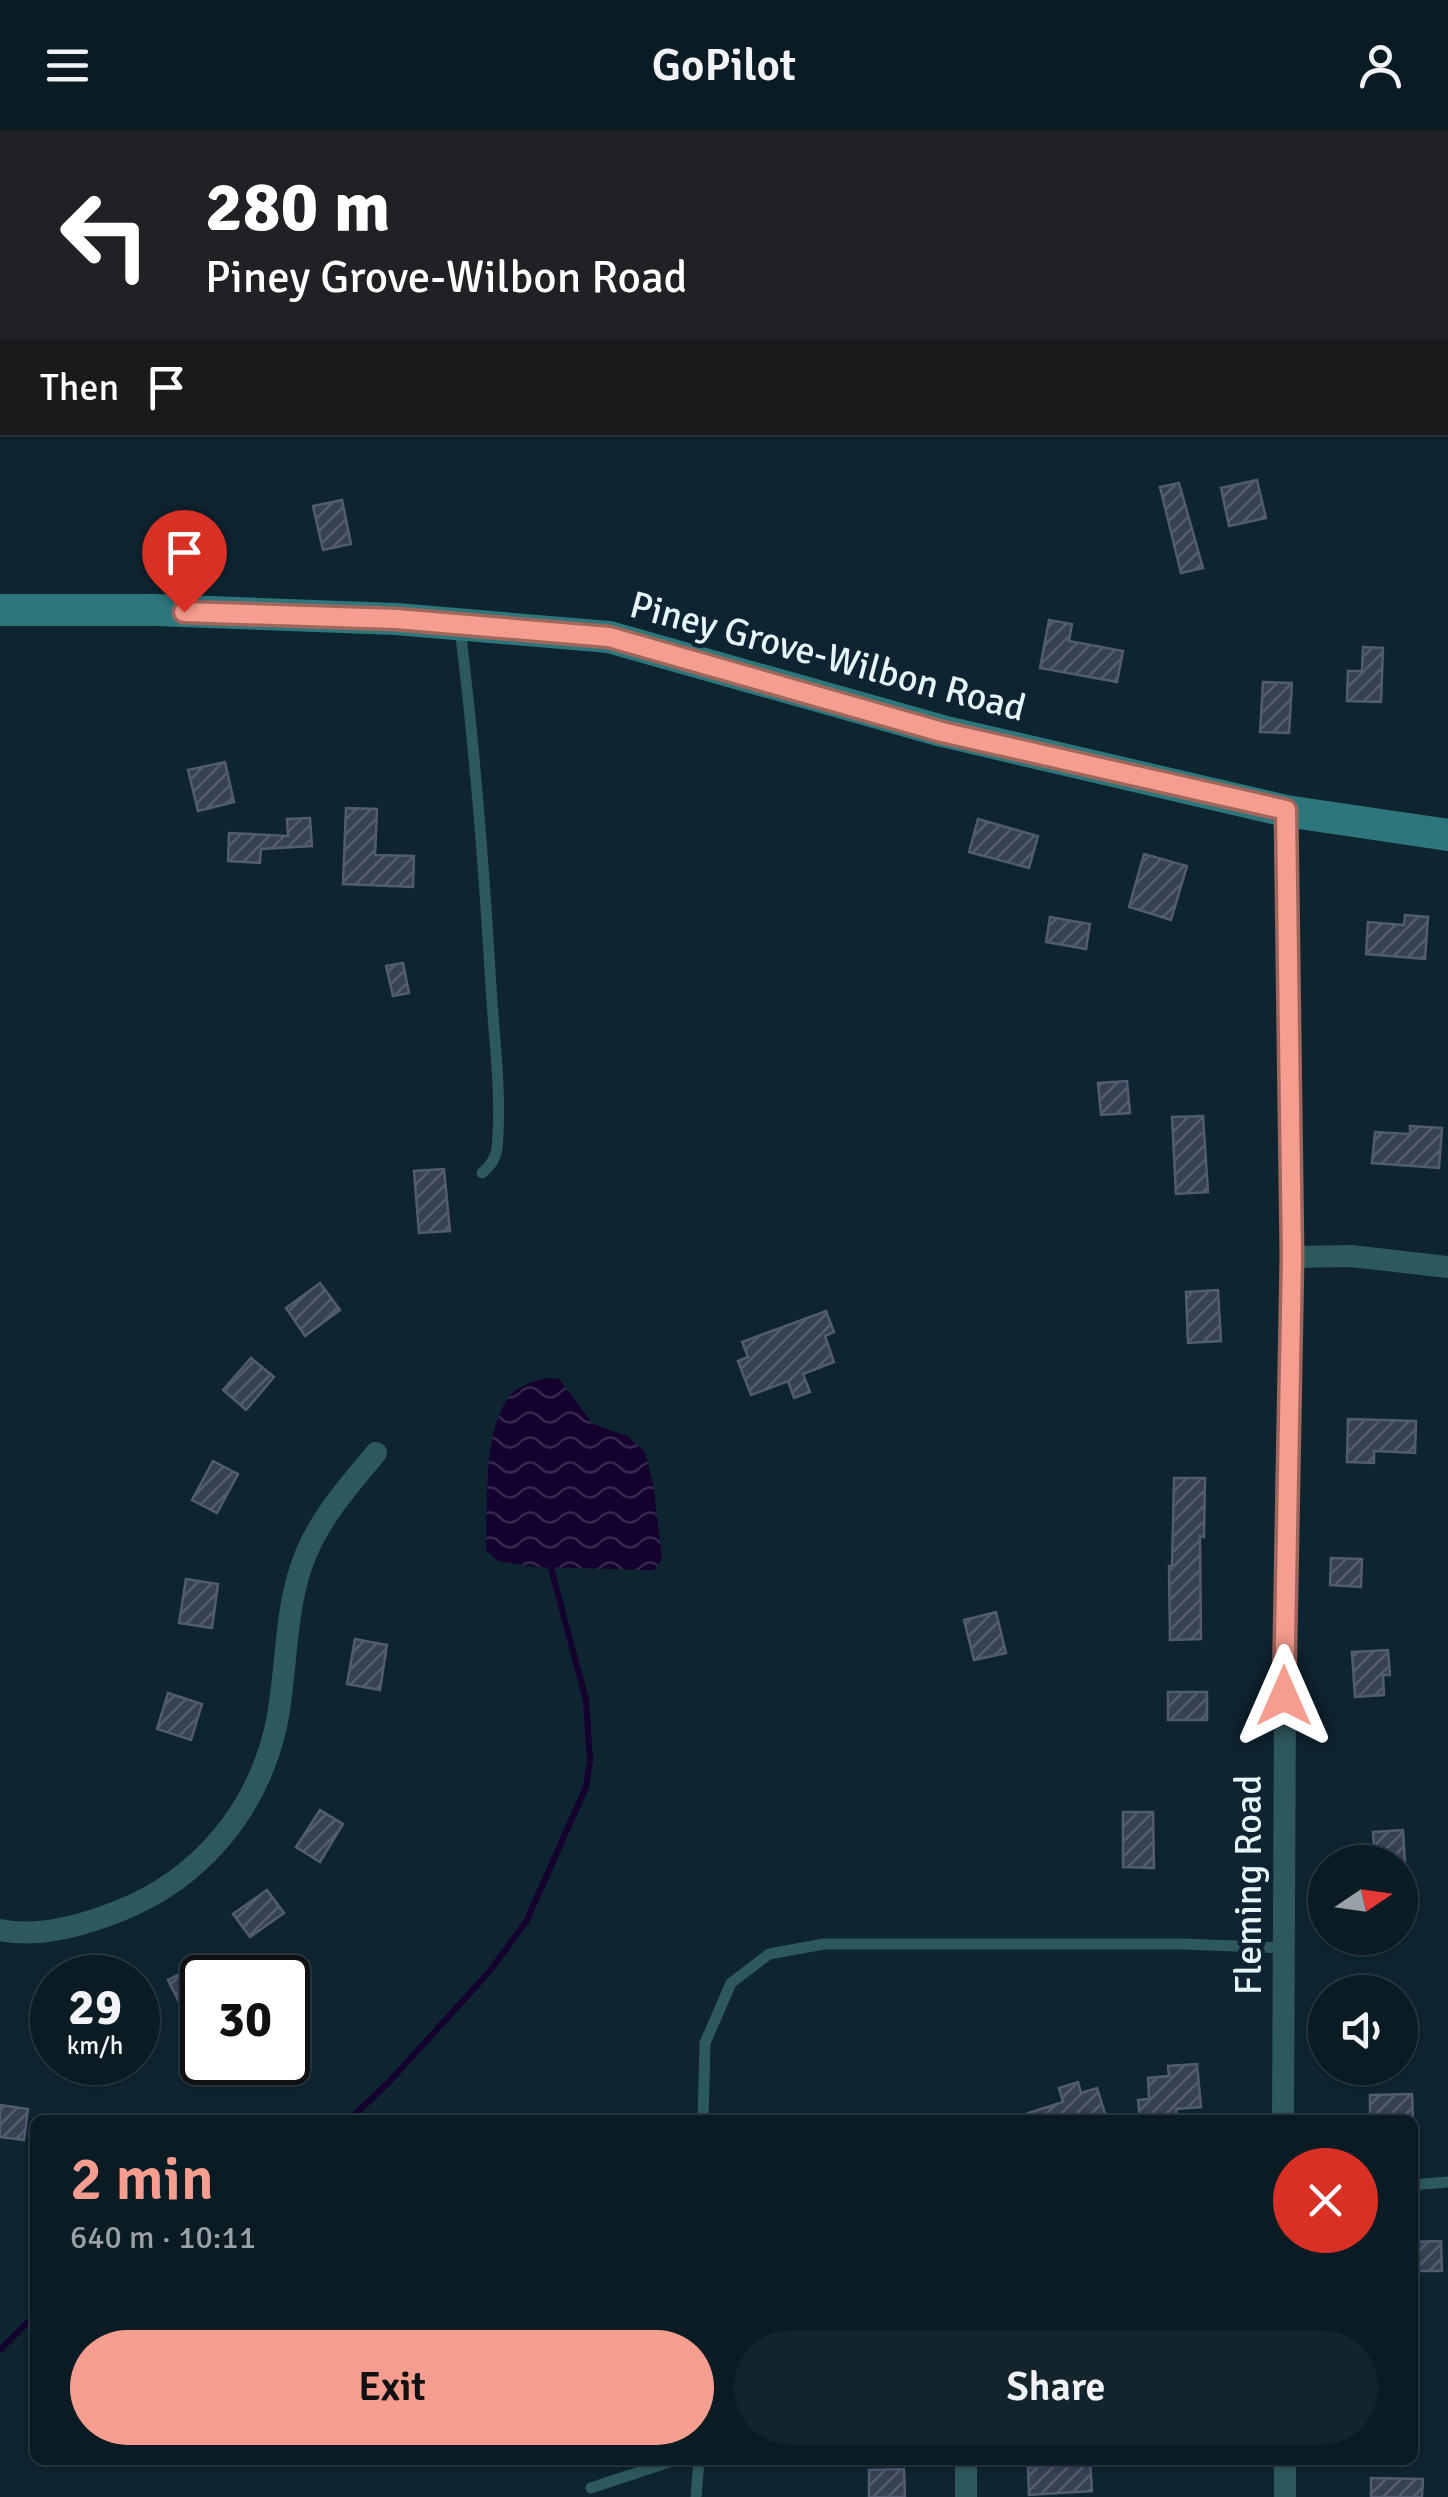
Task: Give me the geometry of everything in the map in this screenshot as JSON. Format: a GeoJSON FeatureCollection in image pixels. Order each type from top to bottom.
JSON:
{"type":"FeatureCollection","features":[{"type":"Feature","properties":{"kind":"street","name":"Piney Grove-Wilbon Road"},"geometry":{"type":"LineString","coordinates":[[0,610],[156,610],[459,624],[609,637],[942,732],[1286,810],[1448,834]]}},
{"type":"Feature","properties":{"kind":"street","name":"Fleming Road"},"geometry":{"type":"LineString","coordinates":[[1284,2115],[1286,1502],[1292,1257],[1286,810]]}},
{"type":"Feature","properties":{"kind":"street"},"geometry":{"type":"LineString","coordinates":[[1292,1257],[1351,1256],[1448,1267]]}},
{"type":"Feature","properties":{"kind":"street"},"geometry":{"type":"LineString","coordinates":[[0,1930],[16,1933],[88,1924],[138,1904],[168,1888],[200,1862],[234,1823],[258,1782],[276,1726],[300,1568],[324,1515],[376,1453]]}},
{"type":"Feature","properties":{"kind":"street"},"geometry":{"type":"LineString","coordinates":[[966,2465],[966,2497]]}},
{"type":"Feature","properties":{"kind":"street"},"geometry":{"type":"LineString","coordinates":[[1284,2465],[1285,2497]]}},
{"type":"Feature","properties":{"kind":"lane"},"geometry":{"type":"LineString","coordinates":[[459,624],[482,840],[496,1091],[497,1151],[491,1166],[482,1172]]}},
{"type":"Feature","properties":{"kind":"lane"},"geometry":{"type":"LineString","coordinates":[[703,2115],[705,2043],[731,1983],[769,1954],[843,1944],[1183,1944],[1283,1948]]}},
{"type":"Feature","properties":{"kind":"lane"},"geometry":{"type":"LineString","coordinates":[[1418,2184],[1448,2182]]}},
{"type":"Feature","properties":{"kind":"lane"},"geometry":{"type":"LineString","coordinates":[[591,2488],[659,2465]]}},
{"type":"Feature","properties":{"kind":"lane"},"geometry":{"type":"LineString","coordinates":[[696,2497],[698,2465]]}},
{"type":"Feature","properties":{"kind":"water"},"geometry":{"type":"Polygon","coordinates":[[[545,1378],[559,1379],[593,1424],[627,1436],[645,1452],[654,1489],[662,1559],[654,1570],[537,1567],[498,1561],[486,1550],[488,1469],[501,1410],[513,1393],[545,1378]]]}},
{"type":"Feature","properties":{"kind":"building"},"geometry":{"type":"Polygon","coordinates":[[[1257,480],[1266,518],[1229,526],[1221,488],[1257,480]]]}},
{"type":"Feature","properties":{"kind":"building"},"geometry":{"type":"Polygon","coordinates":[[[1179,483],[1203,568],[1181,573],[1160,487],[1179,483]]]}},
{"type":"Feature","properties":{"kind":"building"},"geometry":{"type":"Polygon","coordinates":[[[342,500],[351,544],[323,550],[313,506],[342,500]]]}},
{"type":"Feature","properties":{"kind":"building"},"geometry":{"type":"Polygon","coordinates":[[[1049,620],[1072,624],[1069,641],[1123,651],[1117,682],[1040,668],[1049,620]]]}},
{"type":"Feature","properties":{"kind":"building"},"geometry":{"type":"Polygon","coordinates":[[[1363,647],[1383,648],[1381,702],[1347,701],[1348,671],[1362,671],[1363,647]]]}},
{"type":"Feature","properties":{"kind":"building"},"geometry":{"type":"Polygon","coordinates":[[[1263,682],[1292,683],[1289,733],[1260,732],[1263,682]]]}},
{"type":"Feature","properties":{"kind":"building"},"geometry":{"type":"Polygon","coordinates":[[[225,762],[234,802],[198,811],[188,770],[225,762]]]}},
{"type":"Feature","properties":{"kind":"building"},"geometry":{"type":"Polygon","coordinates":[[[346,808],[377,809],[375,855],[414,856],[413,887],[343,884],[346,808]]]}},
{"type":"Feature","properties":{"kind":"building"},"geometry":{"type":"Polygon","coordinates":[[[310,818],[312,846],[261,849],[260,863],[228,861],[229,833],[288,836],[287,819],[310,818]]]}},
{"type":"Feature","properties":{"kind":"building"},"geometry":{"type":"Polygon","coordinates":[[[978,819],[1038,836],[1029,868],[969,852],[978,819]]]}},
{"type":"Feature","properties":{"kind":"building"},"geometry":{"type":"Polygon","coordinates":[[[1144,854],[1187,866],[1171,920],[1129,907],[1144,854]]]}},
{"type":"Feature","properties":{"kind":"building"},"geometry":{"type":"Polygon","coordinates":[[[1405,915],[1428,917],[1425,959],[1366,954],[1368,922],[1404,925],[1405,915]]]}},
{"type":"Feature","properties":{"kind":"building"},"geometry":{"type":"Polygon","coordinates":[[[1050,917],[1090,924],[1086,949],[1046,942],[1050,917]]]}},
{"type":"Feature","properties":{"kind":"building"},"geometry":{"type":"Polygon","coordinates":[[[403,963],[409,993],[393,996],[386,966],[403,963]]]}},
{"type":"Feature","properties":{"kind":"building"},"geometry":{"type":"Polygon","coordinates":[[[1127,1081],[1130,1113],[1101,1115],[1098,1083],[1127,1081]]]}},
{"type":"Feature","properties":{"kind":"building"},"geometry":{"type":"Polygon","coordinates":[[[1203,1116],[1208,1192],[1176,1194],[1172,1117],[1203,1116]]]}},
{"type":"Feature","properties":{"kind":"building"},"geometry":{"type":"Polygon","coordinates":[[[1410,1126],[1442,1128],[1439,1168],[1372,1163],[1375,1132],[1410,1134],[1410,1126]]]}},
{"type":"Feature","properties":{"kind":"building"},"geometry":{"type":"Polygon","coordinates":[[[444,1169],[450,1231],[419,1233],[414,1171],[444,1169]]]}},
{"type":"Feature","properties":{"kind":"building"},"geometry":{"type":"Polygon","coordinates":[[[320,1283],[340,1310],[305,1336],[286,1308],[320,1283]]]}},
{"type":"Feature","properties":{"kind":"building"},"geometry":{"type":"Polygon","coordinates":[[[1218,1290],[1221,1341],[1188,1343],[1186,1292],[1218,1290]]]}},
{"type":"Feature","properties":{"kind":"building"},"geometry":{"type":"Polygon","coordinates":[[[826,1311],[834,1332],[825,1336],[834,1362],[803,1374],[810,1392],[794,1398],[788,1381],[751,1395],[738,1361],[748,1357],[742,1342],[826,1311]]]}},
{"type":"Feature","properties":{"kind":"building"},"geometry":{"type":"Polygon","coordinates":[[[251,1358],[274,1377],[246,1410],[223,1390],[251,1358]]]}},
{"type":"Feature","properties":{"kind":"building"},"geometry":{"type":"Polygon","coordinates":[[[1348,1419],[1416,1421],[1415,1453],[1374,1451],[1374,1463],[1347,1462],[1348,1419]]]}},
{"type":"Feature","properties":{"kind":"building"},"geometry":{"type":"Polygon","coordinates":[[[213,1461],[238,1474],[217,1513],[192,1500],[213,1461]]]}},
{"type":"Feature","properties":{"kind":"building"},"geometry":{"type":"Polygon","coordinates":[[[1174,1478],[1205,1478],[1204,1537],[1200,1536],[1201,1639],[1170,1640],[1174,1478]]]}},
{"type":"Feature","properties":{"kind":"building"},"geometry":{"type":"Polygon","coordinates":[[[1331,1558],[1362,1559],[1361,1587],[1330,1585],[1331,1558]]]}},
{"type":"Feature","properties":{"kind":"building"},"geometry":{"type":"Polygon","coordinates":[[[186,1579],[218,1584],[212,1628],[179,1623],[186,1579]]]}},
{"type":"Feature","properties":{"kind":"building"},"geometry":{"type":"Polygon","coordinates":[[[996,1612],[1006,1653],[974,1660],[964,1620],[996,1612]]]}},
{"type":"Feature","properties":{"kind":"building"},"geometry":{"type":"Polygon","coordinates":[[[355,1639],[387,1645],[380,1690],[347,1684],[355,1639]]]}},
{"type":"Feature","properties":{"kind":"building"},"geometry":{"type":"Polygon","coordinates":[[[1388,1650],[1390,1675],[1383,1675],[1384,1695],[1355,1697],[1352,1652],[1388,1650]]]}},
{"type":"Feature","properties":{"kind":"building"},"geometry":{"type":"Polygon","coordinates":[[[1168,1692],[1207,1692],[1207,1720],[1168,1720],[1168,1692]]]}},
{"type":"Feature","properties":{"kind":"building"},"geometry":{"type":"Polygon","coordinates":[[[168,1693],[202,1704],[191,1740],[157,1729],[168,1693]]]}},
{"type":"Feature","properties":{"kind":"building"},"geometry":{"type":"Polygon","coordinates":[[[320,1810],[343,1824],[320,1862],[296,1847],[320,1810]]]}},
{"type":"Feature","properties":{"kind":"building"},"geometry":{"type":"Polygon","coordinates":[[[1123,1812],[1153,1812],[1154,1868],[1123,1867],[1123,1812]]]}},
{"type":"Feature","properties":{"kind":"building"},"geometry":{"type":"Polygon","coordinates":[[[1403,1830],[1404,1845],[1374,1845],[1373,1832],[1403,1830]]]}},
{"type":"Feature","properties":{"kind":"building"},"geometry":{"type":"Polygon","coordinates":[[[267,1890],[284,1913],[250,1937],[233,1914],[267,1890]]]}},
{"type":"Feature","properties":{"kind":"building"},"geometry":{"type":"Polygon","coordinates":[[[180,1974],[180,2004],[168,1980],[180,1974]]]}},
{"type":"Feature","properties":{"kind":"building"},"geometry":{"type":"Polygon","coordinates":[[[1197,2064],[1201,2107],[1176,2109],[1177,2115],[1140,2115],[1138,2100],[1149,2099],[1148,2078],[1169,2076],[1168,2066],[1197,2064]]]}},
{"type":"Feature","properties":{"kind":"building"},"geometry":{"type":"Polygon","coordinates":[[[1078,2082],[1081,2093],[1097,2088],[1105,2115],[1022,2115],[1063,2102],[1059,2088],[1078,2082]]]}},
{"type":"Feature","properties":{"kind":"building"},"geometry":{"type":"Polygon","coordinates":[[[1412,2094],[1413,2115],[1370,2115],[1370,2095],[1412,2094]]]}},
{"type":"Feature","properties":{"kind":"building"},"geometry":{"type":"Polygon","coordinates":[[[0,2105],[28,2109],[24,2140],[0,2137],[0,2105]]]}},
{"type":"Feature","properties":{"kind":"building"},"geometry":{"type":"Polygon","coordinates":[[[1441,2241],[1442,2271],[1418,2271],[1418,2242],[1441,2241]]]}},
{"type":"Feature","properties":{"kind":"building"},"geometry":{"type":"Polygon","coordinates":[[[1090,2465],[1092,2491],[1029,2495],[1028,2467],[1090,2465]]]}},
{"type":"Feature","properties":{"kind":"building"},"geometry":{"type":"Polygon","coordinates":[[[904,2469],[905,2497],[869,2497],[869,2470],[904,2469]]]}},
{"type":"Feature","properties":{"kind":"building"},"geometry":{"type":"Polygon","coordinates":[[[1371,2478],[1423,2479],[1422,2497],[1371,2497],[1371,2478]]]}},
{"type":"Feature","properties":{"kind":"waterway"},"geometry":{"type":"LineString","coordinates":[[354,2115],[489,1972],[526,1922],[586,1787],[590,1761],[586,1700],[552,1562]]}},
{"type":"Feature","properties":{"kind":"waterway"},"geometry":{"type":"LineString","coordinates":[[0,2350],[30,2320]]}},
{"type":"Feature","properties":{"kind":"route"},"geometry":{"type":"LineString","coordinates":[[184,612],[396,619],[609,637],[942,732],[1286,810],[1292,1257],[1284,1696]]}}]}
